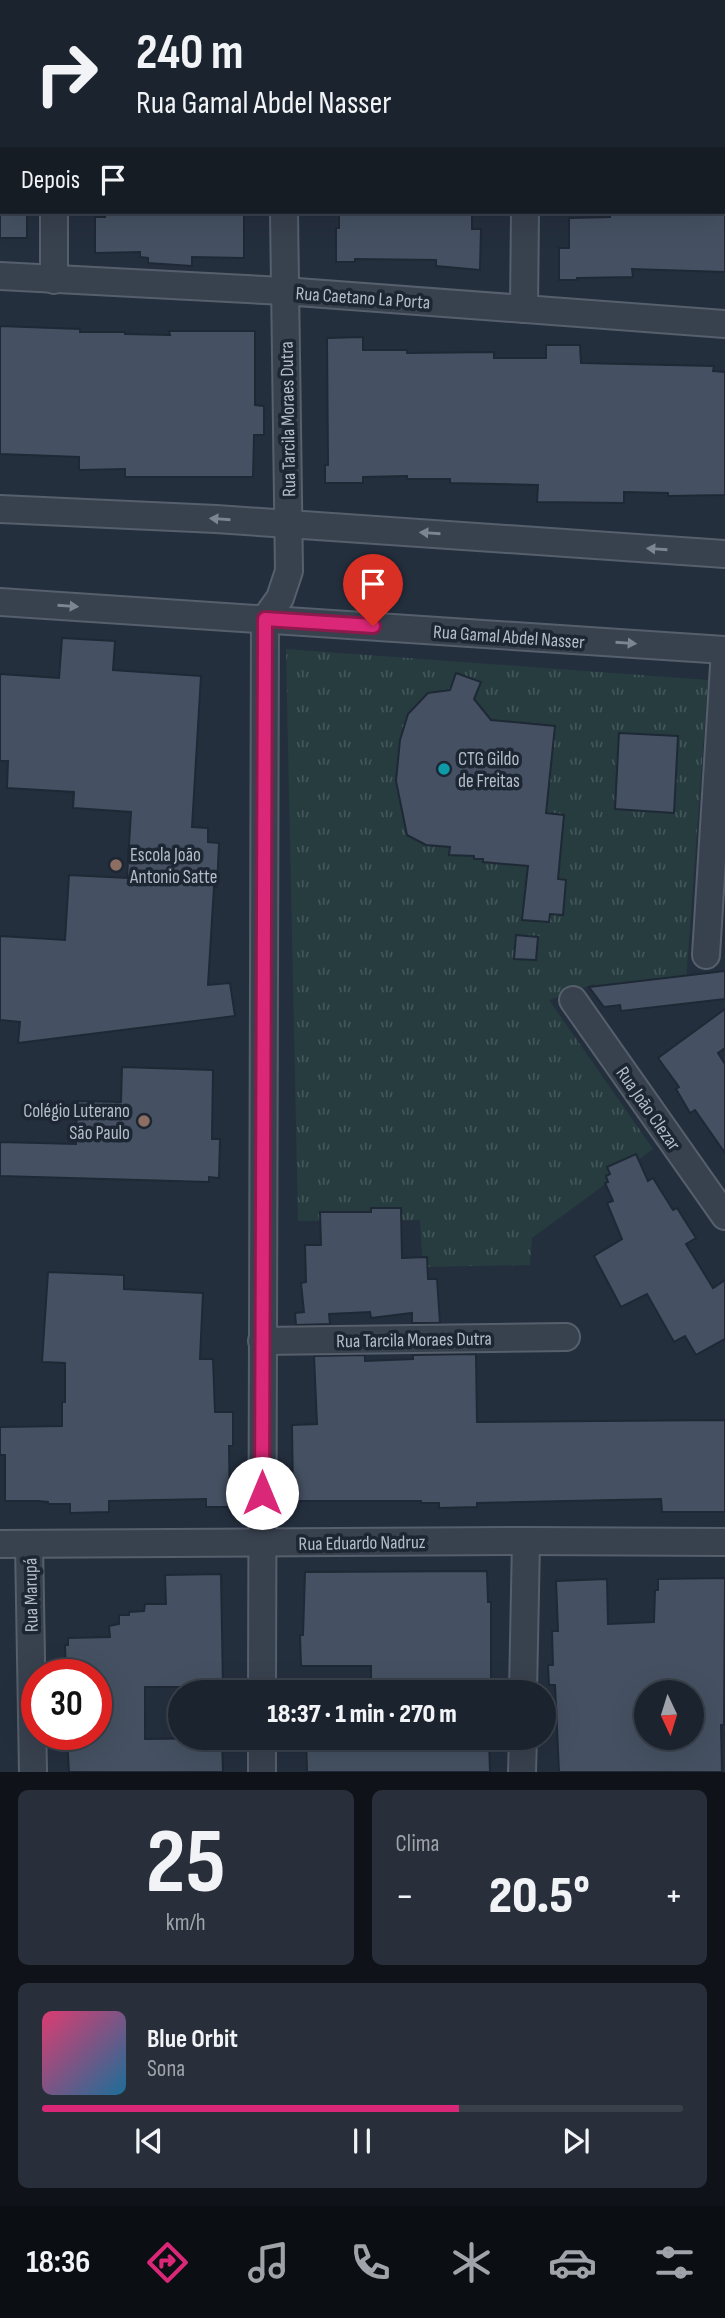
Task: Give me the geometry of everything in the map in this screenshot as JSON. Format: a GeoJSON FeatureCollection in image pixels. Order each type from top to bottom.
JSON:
{"type":"FeatureCollection","features":[{"type":"Feature","properties":{"kind":"street"},"geometry":{"type":"LineString","coordinates":[[54,214],[54,280]]}},
{"type":"Feature","properties":{"kind":"street","name":"Rua Tarcila Moraes Dutra"},"geometry":{"type":"LineString","coordinates":[[265,619],[280,598],[289,570],[284,214]]}},
{"type":"Feature","properties":{"kind":"street"},"geometry":{"type":"LineString","coordinates":[[524,309],[525,214]]}},
{"type":"Feature","properties":{"kind":"street","name":"Rua Caetano La Porta"},"geometry":{"type":"LineString","coordinates":[[0,276],[285,291],[725,324]]}},
{"type":"Feature","properties":{"kind":"street"},"geometry":{"type":"LineString","coordinates":[[0,509],[288,524],[725,554]]}},
{"type":"Feature","properties":{"kind":"street","name":"Rua Gamal Abdel Nasser"},"geometry":{"type":"LineString","coordinates":[[0,602],[725,650]]}},
{"type":"Feature","properties":{"kind":"street"},"geometry":{"type":"LineString","coordinates":[[262,1680],[265,619]]}},
{"type":"Feature","properties":{"kind":"street"},"geometry":{"type":"LineString","coordinates":[[706,955],[725,650]]}},
{"type":"Feature","properties":{"kind":"street","name":"Rua João Clezar"},"geometry":{"type":"LineString","coordinates":[[573,1000],[723,1209]]}},
{"type":"Feature","properties":{"kind":"street","name":"Rua Tarcila Moraes Dutra"},"geometry":{"type":"LineString","coordinates":[[262,1341],[566,1337]]}},
{"type":"Feature","properties":{"kind":"street"},"geometry":{"type":"LineString","coordinates":[[523,1680],[526,1541]]}},
{"type":"Feature","properties":{"kind":"street","name":"Rua Eduardo Nadruz"},"geometry":{"type":"LineString","coordinates":[[0,1544],[725,1542]]}},
{"type":"Feature","properties":{"kind":"street","name":"Rua Marupá"},"geometry":{"type":"LineString","coordinates":[[29,1544],[33,1772]]}},
{"type":"Feature","properties":{"kind":"street"},"geometry":{"type":"LineString","coordinates":[[262,1750],[262,1772]]}},
{"type":"Feature","properties":{"kind":"street"},"geometry":{"type":"LineString","coordinates":[[522,1772],[523,1750]]}},
{"type":"Feature","properties":{"kind":"green space"},"geometry":{"type":"Polygon","coordinates":[[[286,649],[708,680],[686,982],[599,999],[594,984],[549,1000],[653,1149],[532,1238],[530,1265],[423,1267],[420,1220],[298,1221],[286,649]]]}},
{"type":"Feature","properties":{"kind":"building"},"geometry":{"type":"Polygon","coordinates":[[[0,214],[27,214],[27,238],[0,238],[0,214]]]}},
{"type":"Feature","properties":{"kind":"building"},"geometry":{"type":"Polygon","coordinates":[[[105,214],[244,214],[244,258],[192,257],[192,266],[148,263],[148,258],[140,257],[140,252],[95,253],[95,217],[105,217],[105,214]]]}},
{"type":"Feature","properties":{"kind":"building"},"geometry":{"type":"Polygon","coordinates":[[[339,214],[472,214],[472,229],[481,229],[480,270],[436,266],[436,260],[355,259],[355,262],[336,262],[336,228],[339,228],[339,214]]]}},
{"type":"Feature","properties":{"kind":"building"},"geometry":{"type":"Polygon","coordinates":[[[610,214],[725,214],[725,272],[632,269],[633,277],[559,280],[559,248],[569,248],[569,218],[610,217],[610,214]]]}},
{"type":"Feature","properties":{"kind":"building"},"geometry":{"type":"Polygon","coordinates":[[[0,326],[170,335],[169,331],[255,331],[255,405],[264,406],[264,435],[254,435],[253,477],[125,477],[125,469],[79,470],[79,457],[0,454],[0,326]]]}},
{"type":"Feature","properties":{"kind":"building"},"geometry":{"type":"Polygon","coordinates":[[[363,337],[363,350],[407,350],[407,353],[494,352],[494,358],[546,358],[546,345],[580,345],[581,363],[714,366],[713,371],[725,372],[725,495],[668,496],[668,493],[624,492],[624,503],[537,502],[538,485],[450,483],[450,479],[407,479],[407,476],[363,477],[363,483],[325,483],[325,465],[328,465],[327,338],[363,337]]]}},
{"type":"Feature","properties":{"kind":"building","name":"Escola João Antonio Satte"},"geometry":{"type":"Polygon","coordinates":[[[62,638],[115,641],[113,670],[201,676],[192,827],[208,828],[208,842],[219,843],[208,985],[230,983],[235,1016],[18,1043],[20,1022],[0,1020],[0,936],[65,940],[69,875],[127,878],[131,812],[73,808],[74,792],[7,788],[8,761],[0,761],[0,674],[59,678],[62,638]]]}},
{"type":"Feature","properties":{"kind":"building"},"geometry":{"type":"Polygon","coordinates":[[[456,673],[481,682],[474,699],[491,720],[555,726],[546,813],[564,815],[558,879],[566,880],[563,915],[550,914],[549,922],[522,920],[528,866],[483,862],[483,859],[474,859],[474,856],[449,855],[450,847],[426,845],[407,835],[396,781],[400,740],[408,714],[428,693],[450,690],[456,673]]]}},
{"type":"Feature","properties":{"kind":"building"},"geometry":{"type":"Polygon","coordinates":[[[619,733],[678,736],[674,813],[615,809],[619,733]]]}},
{"type":"Feature","properties":{"kind":"building"},"geometry":{"type":"Polygon","coordinates":[[[516,935],[538,937],[536,960],[514,959],[516,935]]]}},
{"type":"Feature","properties":{"kind":"building"},"geometry":{"type":"Polygon","coordinates":[[[725,971],[725,999],[621,1011],[620,1005],[604,1007],[589,987],[725,971]]]}},
{"type":"Feature","properties":{"kind":"building"},"geometry":{"type":"Polygon","coordinates":[[[725,1009],[725,1048],[718,1053],[725,1064],[725,1153],[695,1110],[690,1113],[676,1089],[679,1087],[658,1058],[725,1009]]]}},
{"type":"Feature","properties":{"kind":"building","name":"Colégio Luterano São Paulo"},"geometry":{"type":"Polygon","coordinates":[[[122,1067],[213,1070],[212,1139],[220,1139],[219,1178],[209,1177],[209,1182],[0,1176],[0,1142],[76,1144],[77,1101],[121,1102],[122,1067]]]}},
{"type":"Feature","properties":{"kind":"building"},"geometry":{"type":"Polygon","coordinates":[[[636,1154],[648,1181],[653,1178],[673,1210],[677,1208],[696,1238],[686,1244],[713,1288],[725,1280],[725,1339],[696,1355],[685,1336],[674,1342],[647,1294],[621,1307],[594,1256],[622,1239],[607,1203],[613,1201],[605,1183],[608,1182],[606,1176],[610,1174],[607,1167],[636,1154]]]}},
{"type":"Feature","properties":{"kind":"building"},"geometry":{"type":"Polygon","coordinates":[[[371,1208],[401,1208],[402,1258],[427,1257],[428,1279],[437,1279],[440,1323],[412,1323],[412,1313],[371,1318],[370,1312],[329,1314],[330,1324],[296,1325],[295,1313],[304,1312],[301,1283],[306,1282],[305,1245],[321,1245],[320,1212],[371,1212],[371,1208]]]}},
{"type":"Feature","properties":{"kind":"building"},"geometry":{"type":"Polygon","coordinates":[[[48,1272],[124,1275],[124,1289],[203,1293],[200,1359],[213,1359],[215,1412],[233,1412],[233,1446],[229,1446],[230,1507],[206,1507],[206,1499],[109,1501],[109,1512],[70,1513],[70,1504],[5,1501],[5,1455],[0,1455],[0,1427],[62,1426],[65,1363],[42,1362],[48,1272]]]}},
{"type":"Feature","properties":{"kind":"building"},"geometry":{"type":"Polygon","coordinates":[[[476,1354],[477,1422],[725,1420],[725,1512],[662,1512],[661,1499],[477,1503],[477,1507],[439,1508],[439,1503],[421,1501],[293,1501],[292,1425],[317,1424],[314,1356],[365,1355],[365,1361],[413,1359],[413,1355],[476,1354]]]}},
{"type":"Feature","properties":{"kind":"building"},"geometry":{"type":"Polygon","coordinates":[[[487,1571],[488,1602],[491,1602],[491,1680],[371,1680],[371,1666],[301,1666],[300,1635],[303,1635],[305,1572],[487,1571]]]}},
{"type":"Feature","properties":{"kind":"building"},"geometry":{"type":"Polygon","coordinates":[[[221,1574],[223,1680],[168,1680],[168,1687],[145,1687],[145,1739],[168,1739],[168,1750],[222,1750],[223,1772],[69,1772],[68,1750],[112,1750],[112,1659],[65,1659],[65,1645],[68,1645],[68,1638],[110,1637],[109,1626],[119,1624],[119,1615],[144,1611],[145,1604],[166,1604],[165,1575],[221,1574]]]}},
{"type":"Feature","properties":{"kind":"building"},"geometry":{"type":"Polygon","coordinates":[[[725,1578],[722,1772],[559,1772],[556,1680],[549,1680],[548,1665],[553,1665],[552,1631],[558,1631],[556,1581],[607,1579],[608,1624],[654,1622],[655,1590],[658,1590],[658,1579],[725,1578]]]}},
{"type":"Feature","properties":{"kind":"building"},"geometry":{"type":"Polygon","coordinates":[[[306,1750],[489,1750],[490,1772],[307,1772],[306,1750]]]}},
{"type":"Feature","properties":{"kind":"place","name":"CTG Gildo de Freitas"},"geometry":{"type":"Point","coordinates":[444,769]}},
{"type":"Feature","properties":{"kind":"place","name":"Escola João Antonio Satte"},"geometry":{"type":"Point","coordinates":[116,865]}},
{"type":"Feature","properties":{"kind":"place","name":"Colégio Luterano São Paulo"},"geometry":{"type":"Point","coordinates":[144,1121]}},
{"type":"Feature","properties":{"kind":"route"},"geometry":{"type":"LineString","coordinates":[[262,1493],[265,619],[373,626]]}}]}
